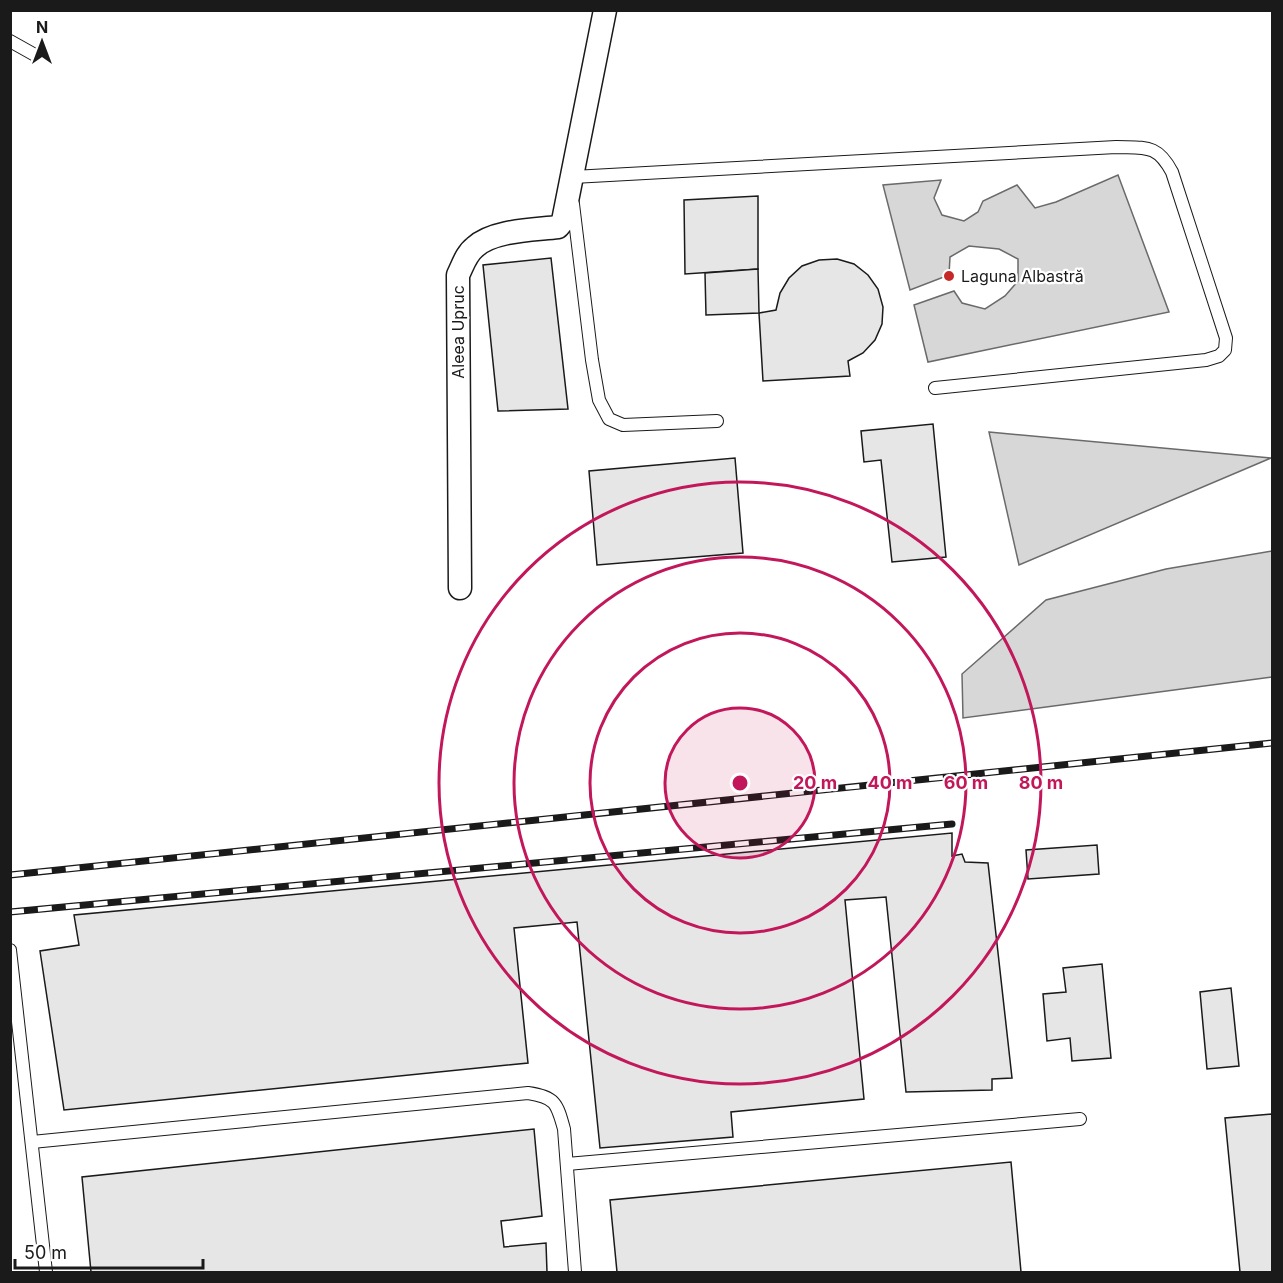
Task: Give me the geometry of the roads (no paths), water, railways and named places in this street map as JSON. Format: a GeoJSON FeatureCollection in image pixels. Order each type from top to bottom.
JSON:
{"type":"FeatureCollection","features":[{"type":"Feature","properties":{"kind":"street","name":"Aleea Upruc"},"geometry":{"type":"LineString","coordinates":[[460,588],[458,275],[467,256],[490,236],[558,227],[563,221],[605,10]]}},
{"type":"Feature","properties":{"kind":"lane"},"geometry":{"type":"LineString","coordinates":[[10,41],[35,55]]}},
{"type":"Feature","properties":{"kind":"lane"},"geometry":{"type":"LineString","coordinates":[[717,421],[623,425],[609,419],[599,400],[592,360],[572,182],[1116,147],[1155,151],[1164,157],[1172,172],[1226,338],[1225,350],[1219,356],[1206,360],[935,388]]}},
{"type":"Feature","properties":{"kind":"lane"},"geometry":{"type":"LineString","coordinates":[[10,950],[46,1272]]}},
{"type":"Feature","properties":{"kind":"lane"},"geometry":{"type":"LineString","coordinates":[[32,1142],[528,1093],[543,1095],[553,1101],[558,1109],[564,1129],[575,1272]]}},
{"type":"Feature","properties":{"kind":"lane"},"geometry":{"type":"LineString","coordinates":[[567,1164],[1080,1119]]}},
{"type":"Feature","properties":{"kind":"railway"},"geometry":{"type":"LineString","coordinates":[[10,875],[1272,743]]}},
{"type":"Feature","properties":{"kind":"railway"},"geometry":{"type":"LineString","coordinates":[[10,912],[952,824]]}},
{"type":"Feature","properties":{"kind":"place","name":"Laguna Albastră"},"geometry":{"type":"Point","coordinates":[949,276]}}]}
